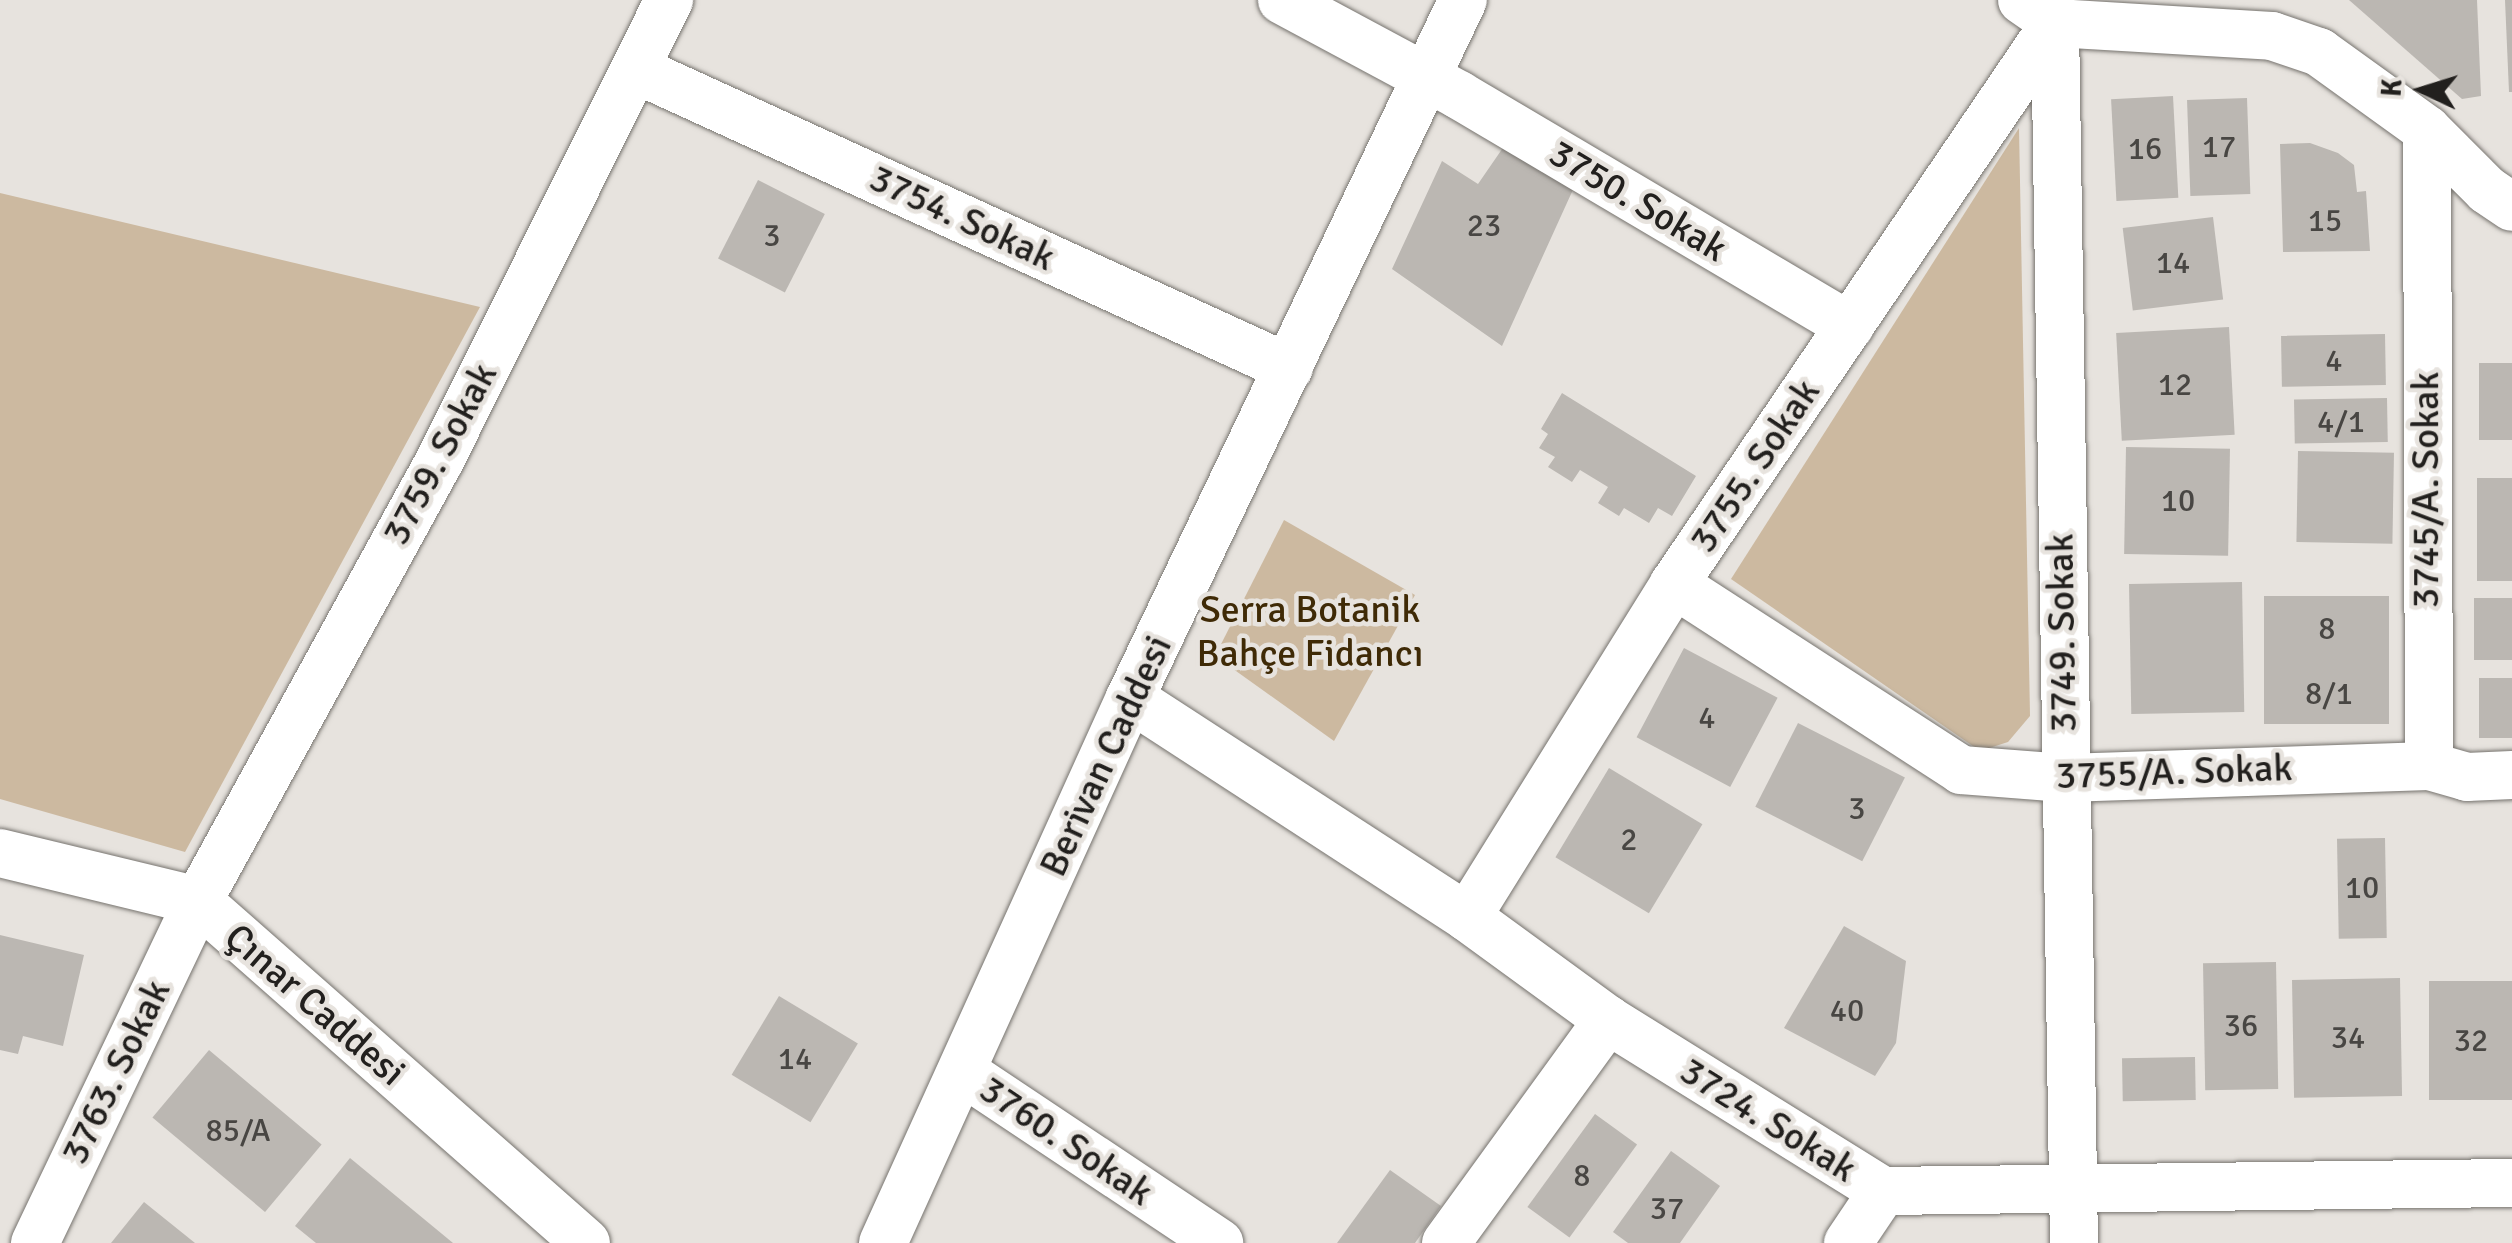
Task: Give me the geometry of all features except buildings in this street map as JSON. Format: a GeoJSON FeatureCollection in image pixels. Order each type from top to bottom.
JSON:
{"type":"FeatureCollection","features":[{"type":"Feature","properties":{"kind":"street","name":"3759. Sokak"},"geometry":{"type":"LineString","coordinates":[[198,901],[440,460],[669,0]]}},
{"type":"Feature","properties":{"kind":"street","name":"3750. Sokak"},"geometry":{"type":"LineString","coordinates":[[1282,0],[1425,76],[1850,326]]}},
{"type":"Feature","properties":{"kind":"street","name":"Berivan Caddesi"},"geometry":{"type":"LineString","coordinates":[[883,1243],[1130,698],[1462,0]]}},
{"type":"Feature","properties":{"kind":"street"},"geometry":{"type":"LineString","coordinates":[[2038,11],[2272,18],[2427,130],[2487,190],[2512,207]]}},
{"type":"Feature","properties":{"kind":"street","name":"3755. Sokak"},"geometry":{"type":"LineString","coordinates":[[1467,917],[1674,584],[1850,326],[2038,11]]}},
{"type":"Feature","properties":{"kind":"street","name":"3749. Sokak"},"geometry":{"type":"LineString","coordinates":[[2038,11],[2064,778],[2074,1243]]}},
{"type":"Feature","properties":{"kind":"street","name":"3754. Sokak"},"geometry":{"type":"LineString","coordinates":[[635,69],[1289,368]]}},
{"type":"Feature","properties":{"kind":"street","name":"3745/A. Sokak"},"geometry":{"type":"LineString","coordinates":[[2427,130],[2429,766]]}},
{"type":"Feature","properties":{"kind":"street","name":"3755/A. Sokak"},"geometry":{"type":"LineString","coordinates":[[1674,584],[1962,770],[2064,778],[2429,766]]}},
{"type":"Feature","properties":{"kind":"street","name":"3724. Sokak"},"geometry":{"type":"LineString","coordinates":[[1130,698],[1467,917],[1608,1020],[1882,1191],[2512,1183]]}},
{"type":"Feature","properties":{"kind":"street"},"geometry":{"type":"LineString","coordinates":[[2429,766],[2467,777],[2512,775]]}},
{"type":"Feature","properties":{"kind":"street","name":"Çınar Caddesi"},"geometry":{"type":"LineString","coordinates":[[0,853],[198,901],[586,1243]]}},
{"type":"Feature","properties":{"kind":"street","name":"3763. Sokak"},"geometry":{"type":"LineString","coordinates":[[34,1243],[198,901]]}},
{"type":"Feature","properties":{"kind":"street"},"geometry":{"type":"LineString","coordinates":[[1446,1243],[1608,1020]]}},
{"type":"Feature","properties":{"kind":"street","name":"3760. Sokak"},"geometry":{"type":"LineString","coordinates":[[963,1072],[1219,1243]]}},
{"type":"Feature","properties":{"kind":"street"},"geometry":{"type":"LineString","coordinates":[[1848,1243],[1882,1191]]}},
{"type":"Feature","properties":{"kind":"green space"},"geometry":{"type":"Polygon","coordinates":[[[2019,128],[2030,716],[2008,742],[1980,751],[1731,579],[2019,128]]]}},
{"type":"Feature","properties":{"kind":"green space"},"geometry":{"type":"Polygon","coordinates":[[[0,193],[480,307],[185,852],[0,799],[0,193]]]}},
{"type":"Feature","properties":{"kind":"green space","name":"Serra Botanik Bahçe Fidancı"},"geometry":{"type":"Polygon","coordinates":[[[1284,520],[1415,595],[1334,741],[1215,656],[1284,520]]]}}]}
